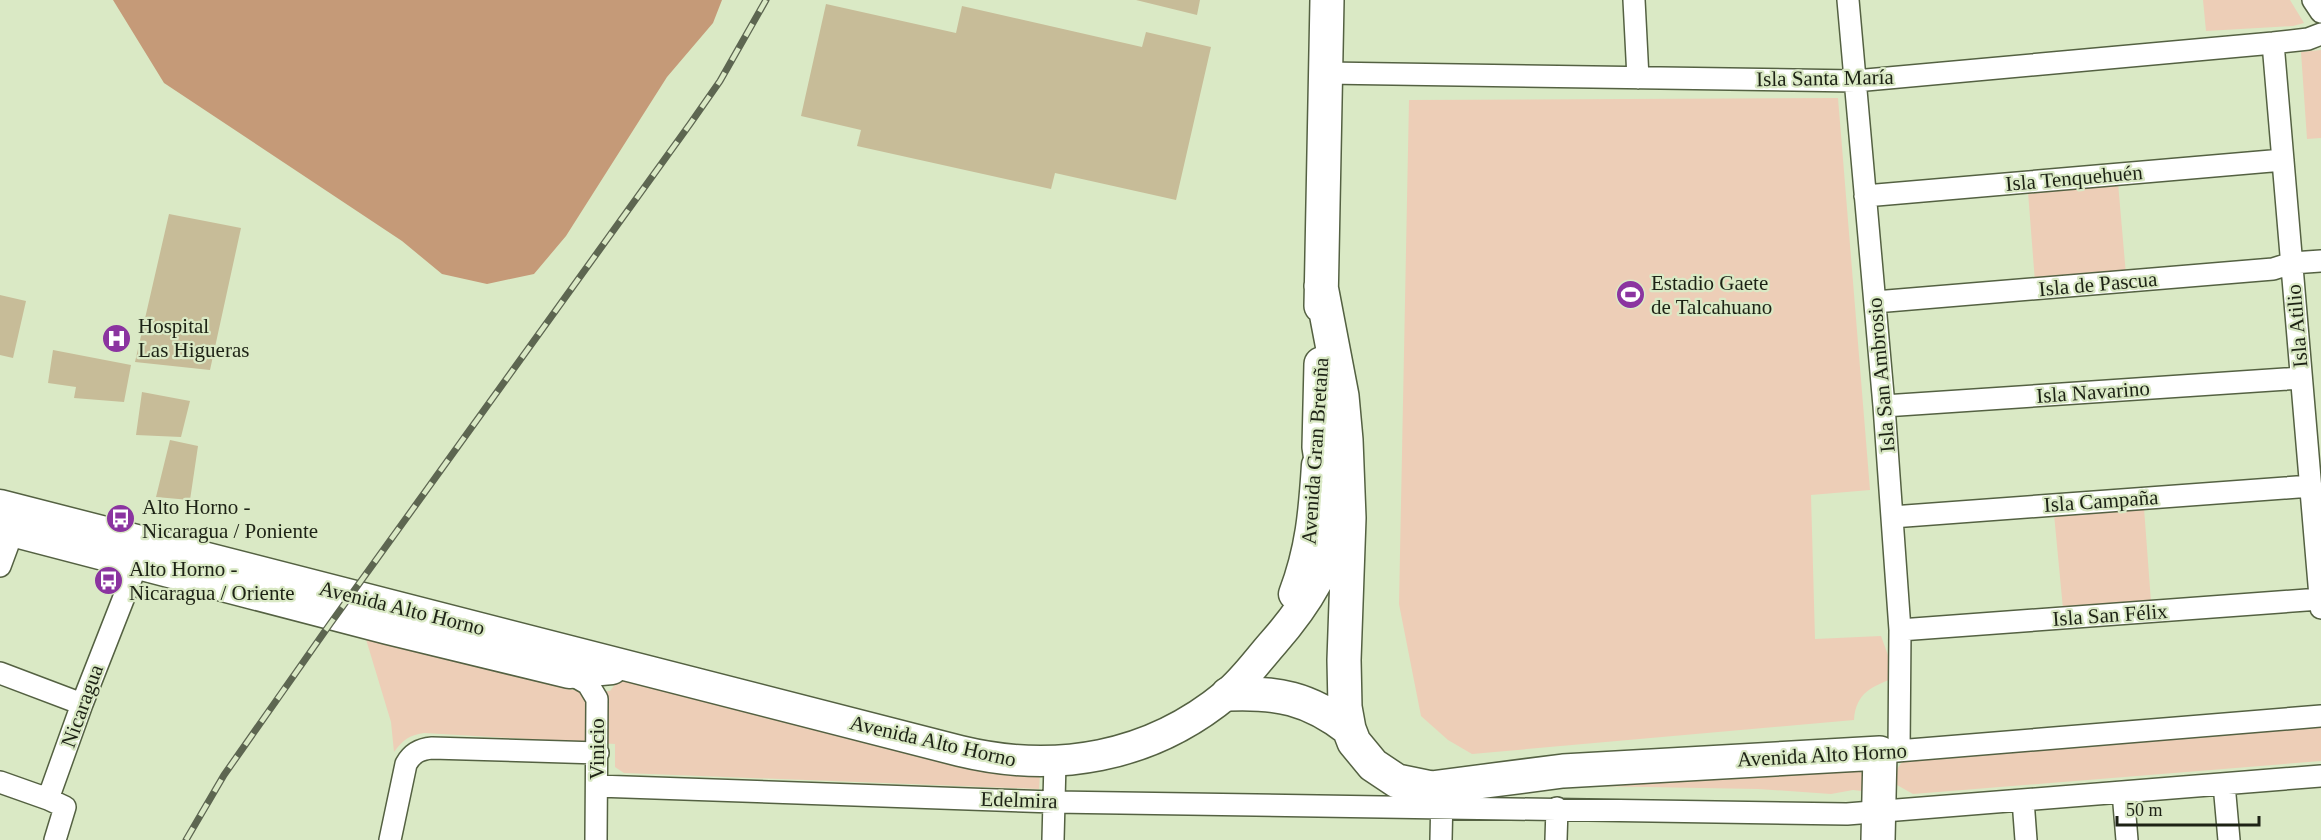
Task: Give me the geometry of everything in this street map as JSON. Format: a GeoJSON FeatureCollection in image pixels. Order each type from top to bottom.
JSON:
{"type":"FeatureCollection","features":[{"type":"Feature","properties":{"kind":"main road","name":"Avenida Gran Bretaña"},"geometry":{"type":"LineString","coordinates":[[1272,644],[1294,595],[1308,555],[1312,529],[1319,447],[1327,0]]}},
{"type":"Feature","properties":{"kind":"main road","name":"Avenida Gran Bretaña"},"geometry":{"type":"LineString","coordinates":[[1322,286],[1341,396],[1348,471],[1348,565],[1344,669],[1349,729]]}},
{"type":"Feature","properties":{"kind":"main road"},"geometry":{"type":"LineString","coordinates":[[1319,447],[1323,473],[1338,528]]}},
{"type":"Feature","properties":{"kind":"main road","name":"Avenida Gran Bretaña"},"geometry":{"type":"LineString","coordinates":[[1228,694],[1302,608],[1316,585],[1328,560],[1338,528],[1348,471]]}},
{"type":"Feature","properties":{"kind":"main road","name":"Avenida Alto Horno"},"geometry":{"type":"LineString","coordinates":[[4,522],[137,564],[569,673],[629,666]]}},
{"type":"Feature","properties":{"kind":"main road","name":"Avenida Alto Horno"},"geometry":{"type":"LineString","coordinates":[[4,522],[629,666],[983,756],[1007,760],[1055,762],[1098,756],[1147,741],[1179,726],[1228,694]]}},
{"type":"Feature","properties":{"kind":"main road","name":"Avenida Gran Bretaña"},"geometry":{"type":"LineString","coordinates":[[1338,528],[1348,565]]}},
{"type":"Feature","properties":{"kind":"main road"},"geometry":{"type":"LineString","coordinates":[[1228,694],[1266,693],[1297,700],[1332,716],[1349,729]]}},
{"type":"Feature","properties":{"kind":"main road","name":"Avenida Alto Horno"},"geometry":{"type":"LineString","coordinates":[[1349,729],[1362,754],[1384,774],[1442,797],[1563,771],[1890,752]]}},
{"type":"Feature","properties":{"kind":"main road"},"geometry":{"type":"LineString","coordinates":[[1878,826],[1890,752]]}},
{"type":"Feature","properties":{"kind":"street"},"geometry":{"type":"LineString","coordinates":[[1634,0],[1638,78]]}},
{"type":"Feature","properties":{"kind":"street","name":"Isla San Ambrosio"},"geometry":{"type":"LineString","coordinates":[[1848,0],[1884,406],[1900,630],[1890,752]]}},
{"type":"Feature","properties":{"kind":"street"},"geometry":{"type":"LineString","coordinates":[[2313,0],[2321,12]]}},
{"type":"Feature","properties":{"kind":"street","name":"Isla Santa María"},"geometry":{"type":"LineString","coordinates":[[1326,73],[1855,81],[2273,43],[2308,39],[2321,34]]}},
{"type":"Feature","properties":{"kind":"street","name":"Isla Atilio"},"geometry":{"type":"LineString","coordinates":[[2273,43],[2321,604]]}},
{"type":"Feature","properties":{"kind":"street","name":"Isla Tenquehuén"},"geometry":{"type":"LineString","coordinates":[[1865,196],[2283,160]]}},
{"type":"Feature","properties":{"kind":"street","name":"Isla de Pascua"},"geometry":{"type":"LineString","coordinates":[[1875,302],[2273,269],[2292,263],[2321,261]]}},
{"type":"Feature","properties":{"kind":"street","name":"Isla Navarino"},"geometry":{"type":"LineString","coordinates":[[1884,406],[2301,378]]}},
{"type":"Feature","properties":{"kind":"street","name":"Isla Campaña"},"geometry":{"type":"LineString","coordinates":[[1892,517],[2311,486]]}},
{"type":"Feature","properties":{"kind":"street"},"geometry":{"type":"LineString","coordinates":[[0,566],[4,522]]}},
{"type":"Feature","properties":{"kind":"street","name":"Nicaragua"},"geometry":{"type":"LineString","coordinates":[[48,799],[82,704],[137,564]]}},
{"type":"Feature","properties":{"kind":"street","name":"Isla San Félix"},"geometry":{"type":"LineString","coordinates":[[1900,630],[2321,604]]}},
{"type":"Feature","properties":{"kind":"street"},"geometry":{"type":"LineString","coordinates":[[0,673],[82,704]]}},
{"type":"Feature","properties":{"kind":"street","name":"Vinicio"},"geometry":{"type":"LineString","coordinates":[[569,673],[588,684],[597,699],[596,840]]}},
{"type":"Feature","properties":{"kind":"street","name":"Avenida Alto Horno"},"geometry":{"type":"LineString","coordinates":[[1890,752],[2321,716]]}},
{"type":"Feature","properties":{"kind":"street"},"geometry":{"type":"LineString","coordinates":[[390,840],[406,764],[413,753],[419,750],[432,748],[597,753]]}},
{"type":"Feature","properties":{"kind":"street"},"geometry":{"type":"LineString","coordinates":[[1053,840],[1055,762]]}},
{"type":"Feature","properties":{"kind":"street","name":"Avenida Alto Horno"},"geometry":{"type":"LineString","coordinates":[[1442,797],[1557,808],[1847,814],[1878,826],[2023,800],[2321,777]]}},
{"type":"Feature","properties":{"kind":"street"},"geometry":{"type":"LineString","coordinates":[[0,782],[65,807],[55,840]]}},
{"type":"Feature","properties":{"kind":"street"},"geometry":{"type":"LineString","coordinates":[[2224,784],[2229,840]]}},
{"type":"Feature","properties":{"kind":"street","name":"Edelmira"},"geometry":{"type":"LineString","coordinates":[[597,786],[1054,802],[1442,797]]}},
{"type":"Feature","properties":{"kind":"street"},"geometry":{"type":"LineString","coordinates":[[2123,792],[2127,840]]}},
{"type":"Feature","properties":{"kind":"street"},"geometry":{"type":"LineString","coordinates":[[1441,840],[1442,797]]}},
{"type":"Feature","properties":{"kind":"street"},"geometry":{"type":"LineString","coordinates":[[2023,800],[2026,840]]}},
{"type":"Feature","properties":{"kind":"street"},"geometry":{"type":"LineString","coordinates":[[1556,840],[1557,808]]}},
{"type":"Feature","properties":{"kind":"shaded area"},"geometry":{"type":"Polygon","coordinates":[[[113,0],[722,0],[713,23],[667,77],[566,236],[534,274],[487,284],[442,274],[402,241],[164,83],[113,0]]]}},
{"type":"Feature","properties":{"kind":"shaded area"},"geometry":{"type":"Polygon","coordinates":[[[2203,0],[2290,0],[2304,23],[2293,26],[2206,31],[2203,0]]]}},
{"type":"Feature","properties":{"kind":"shaded area"},"geometry":{"type":"Polygon","coordinates":[[[2321,50],[2321,138],[2307,139],[2301,52],[2321,50]]]}},
{"type":"Feature","properties":{"kind":"shaded area","name":"Estadio Gaete de Talcahuano"},"geometry":{"type":"Polygon","coordinates":[[[1838,98],[1870,490],[1811,495],[1815,639],[1881,636],[1896,677],[1873,688],[1862,697],[1855,711],[1854,720],[1472,754],[1448,740],[1421,716],[1399,604],[1409,100],[1838,98]]]}},
{"type":"Feature","properties":{"kind":"shaded area"},"geometry":{"type":"Polygon","coordinates":[[[2118,183],[2126,275],[2035,282],[2028,192],[2118,183]]]}},
{"type":"Feature","properties":{"kind":"shaded area"},"geometry":{"type":"Polygon","coordinates":[[[2144,508],[2151,602],[2063,609],[2054,514],[2144,508]]]}},
{"type":"Feature","properties":{"kind":"shaded area"},"geometry":{"type":"Polygon","coordinates":[[[365,636],[585,693],[610,691],[617,682],[632,679],[995,773],[1040,774],[1039,789],[624,773],[615,767],[615,744],[424,733],[407,739],[394,752],[391,722],[365,636]]]}},
{"type":"Feature","properties":{"kind":"shaded area"},"geometry":{"type":"Polygon","coordinates":[[[2321,722],[2321,761],[1913,794],[1897,785],[1897,771],[1905,759],[2321,722]]]}},
{"type":"Feature","properties":{"kind":"shaded area"},"geometry":{"type":"Polygon","coordinates":[[[1857,770],[1865,775],[1878,793],[1853,790],[1831,794],[1758,789],[1533,785],[1857,770]]]}},
{"type":"Feature","properties":{"kind":"building"},"geometry":{"type":"Polygon","coordinates":[[[1136,0],[1200,0],[1197,15],[1136,0]]]}},
{"type":"Feature","properties":{"kind":"building"},"geometry":{"type":"Polygon","coordinates":[[[826,4],[956,33],[962,6],[1142,47],[1146,32],[1211,47],[1176,200],[1055,173],[1051,189],[857,146],[861,130],[801,116],[826,4]]]}},
{"type":"Feature","properties":{"kind":"building"},"geometry":{"type":"Polygon","coordinates":[[[169,214],[241,228],[210,370],[135,362],[169,214]]]}},
{"type":"Feature","properties":{"kind":"building"},"geometry":{"type":"Polygon","coordinates":[[[0,295],[26,301],[13,358],[0,355],[0,295]]]}},
{"type":"Feature","properties":{"kind":"building"},"geometry":{"type":"Polygon","coordinates":[[[53,350],[131,365],[124,402],[74,398],[76,387],[48,383],[53,350]]]}},
{"type":"Feature","properties":{"kind":"building"},"geometry":{"type":"Polygon","coordinates":[[[142,392],[190,401],[181,437],[136,435],[142,392]]]}},
{"type":"Feature","properties":{"kind":"building"},"geometry":{"type":"Polygon","coordinates":[[[170,440],[198,446],[190,500],[156,497],[170,440]]]}},
{"type":"Feature","properties":{"kind":"railway"},"geometry":{"type":"LineString","coordinates":[[186,840],[224,775],[330,624],[720,81],[766,0]]}},
{"type":"Feature","properties":{"kind":"place","name":"Estadio Gaete de Talcahuano"},"geometry":{"type":"Point","coordinates":[1630,295]}},
{"type":"Feature","properties":{"kind":"place","name":"Hospital Las Higueras"},"geometry":{"type":"Point","coordinates":[117,338]}},
{"type":"Feature","properties":{"kind":"place","name":"Alto Horno - Nicaragua / Poniente"},"geometry":{"type":"Point","coordinates":[121,519]}},
{"type":"Feature","properties":{"kind":"place","name":"Alto Horno - Nicaragua / Oriente"},"geometry":{"type":"Point","coordinates":[108,581]}}]}
